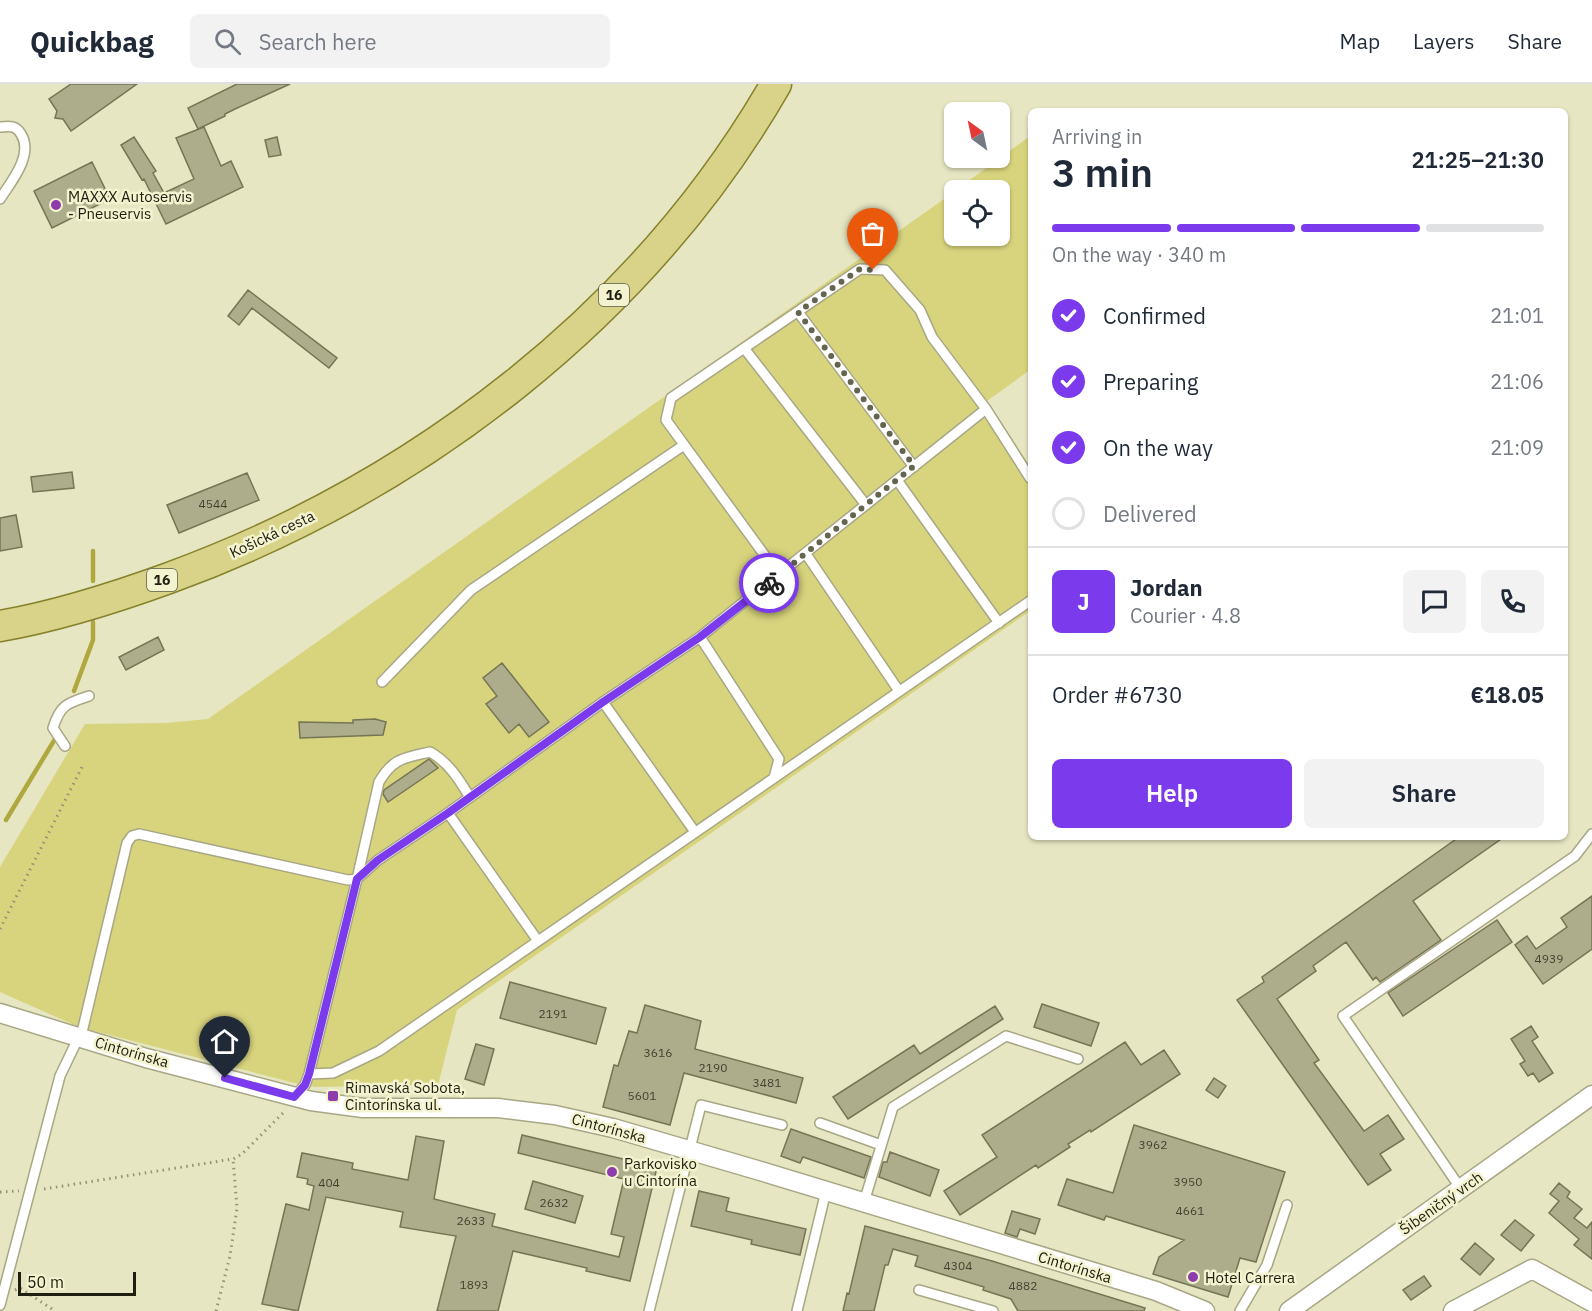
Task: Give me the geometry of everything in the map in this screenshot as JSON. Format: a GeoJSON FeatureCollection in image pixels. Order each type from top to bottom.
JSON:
{"type":"FeatureCollection","features":[{"type":"Feature","properties":{"kind":"main road","name":"Košická cesta"},"geometry":{"type":"LineString","coordinates":[[0,626],[108,600],[201,566],[275,534],[386,475],[445,436],[516,383],[592,316],[666,239],[702,196],[759,114],[776,84]]}},
{"type":"Feature","properties":{"kind":"street","name":"Cintorínska"},"geometry":{"type":"LineString","coordinates":[[0,1013],[292,1102],[363,1108],[498,1108],[555,1115],[613,1128],[1156,1291],[1205,1311]]}},
{"type":"Feature","properties":{"kind":"street","name":"Šibeničný vrch"},"geometry":{"type":"LineString","coordinates":[[1289,1311],[1592,1095]]}},
{"type":"Feature","properties":{"kind":"street"},"geometry":{"type":"LineString","coordinates":[[1453,1311],[1532,1269],[1592,1302]]}},
{"type":"Feature","properties":{"kind":"lane"},"geometry":{"type":"LineString","coordinates":[[0,127],[9,125],[19,130],[25,140],[25,153],[0,199]]}},
{"type":"Feature","properties":{"kind":"lane"},"geometry":{"type":"LineString","coordinates":[[779,575],[666,420],[671,398],[860,269],[885,270],[920,310],[932,337],[986,410],[1028,475]]}},
{"type":"Feature","properties":{"kind":"lane"},"geometry":{"type":"LineString","coordinates":[[798,312],[914,466]]}},
{"type":"Feature","properties":{"kind":"lane"},"geometry":{"type":"LineString","coordinates":[[744,348],[866,505]]}},
{"type":"Feature","properties":{"kind":"lane"},"geometry":{"type":"LineString","coordinates":[[1,1300],[60,1076],[83,1028],[127,843],[132,836],[139,834],[348,880],[357,879],[378,860],[700,637],[986,410]]}},
{"type":"Feature","properties":{"kind":"lane"},"geometry":{"type":"LineString","coordinates":[[382,682],[471,590],[684,445]]}},
{"type":"Feature","properties":{"kind":"lane"},"geometry":{"type":"LineString","coordinates":[[897,480],[999,623]]}},
{"type":"Feature","properties":{"kind":"lane"},"geometry":{"type":"LineString","coordinates":[[806,554],[900,691]]}},
{"type":"Feature","properties":{"kind":"lane"},"geometry":{"type":"LineString","coordinates":[[309,1074],[333,1073],[379,1051],[1028,603]]}},
{"type":"Feature","properties":{"kind":"lane"},"geometry":{"type":"LineString","coordinates":[[700,637],[779,759],[774,778]]}},
{"type":"Feature","properties":{"kind":"lane"},"geometry":{"type":"LineString","coordinates":[[65,746],[53,728],[56,715],[63,705],[89,696]]}},
{"type":"Feature","properties":{"kind":"lane"},"geometry":{"type":"LineString","coordinates":[[603,702],[695,832]]}},
{"type":"Feature","properties":{"kind":"lane"},"geometry":{"type":"LineString","coordinates":[[292,1102],[305,1085],[309,1074],[379,782],[387,768],[401,759],[430,752],[441,758],[470,796]]}},
{"type":"Feature","properties":{"kind":"lane"},"geometry":{"type":"LineString","coordinates":[[448,813],[538,941]]}},
{"type":"Feature","properties":{"kind":"lane"},"geometry":{"type":"LineString","coordinates":[[1461,1189],[1343,1016],[1575,856],[1590,841]]}},
{"type":"Feature","properties":{"kind":"lane"},"geometry":{"type":"LineString","coordinates":[[864,1202],[893,1107],[1006,1036],[1078,1059]]}},
{"type":"Feature","properties":{"kind":"lane"},"geometry":{"type":"LineString","coordinates":[[649,1311],[701,1105],[782,1125]]}},
{"type":"Feature","properties":{"kind":"lane"},"geometry":{"type":"LineString","coordinates":[[820,1123],[881,1145]]}},
{"type":"Feature","properties":{"kind":"lane"},"geometry":{"type":"LineString","coordinates":[[797,1311],[826,1191]]}},
{"type":"Feature","properties":{"kind":"lane"},"geometry":{"type":"LineString","coordinates":[[1240,1311],[1267,1265],[1287,1205]]}},
{"type":"Feature","properties":{"kind":"lane"},"geometry":{"type":"LineString","coordinates":[[920,1290],[993,1311]]}},
{"type":"Feature","properties":{"kind":"path"},"geometry":{"type":"LineString","coordinates":[[0,929],[82,766]]}},
{"type":"Feature","properties":{"kind":"path"},"geometry":{"type":"LineString","coordinates":[[0,1192],[30,1191],[233,1159],[242,1154],[292,1102]]}},
{"type":"Feature","properties":{"kind":"path"},"geometry":{"type":"LineString","coordinates":[[216,1311],[230,1256],[237,1208],[233,1159]]}},
{"type":"Feature","properties":{"kind":"path"},"geometry":{"type":"LineString","coordinates":[[1,1300],[20,1288],[55,1311]]}},
{"type":"Feature","properties":{"kind":"shaded area"},"geometry":{"type":"Polygon","coordinates":[[[1028,137],[1028,371],[987,401],[1028,463],[1028,612],[457,1010],[438,1085],[316,1087],[302,1085],[79,1027],[0,992],[0,867],[85,724],[165,723],[208,719],[944,199],[944,246],[1010,246],[1010,180],[970,180],[986,168],[1010,168],[1010,151],[1028,137]]]}},
{"type":"Feature","properties":{"kind":"building"},"geometry":{"type":"Polygon","coordinates":[[[71,84],[137,84],[71,131],[63,119],[55,118],[57,111],[49,99],[71,84]]]}},
{"type":"Feature","properties":{"kind":"building"},"geometry":{"type":"Polygon","coordinates":[[[237,84],[290,84],[198,129],[188,108],[237,84]]]}},
{"type":"Feature","properties":{"kind":"building"},"geometry":{"type":"Polygon","coordinates":[[[204,127],[221,166],[231,161],[243,187],[166,224],[144,179],[142,180],[121,145],[134,137],[156,171],[153,173],[164,193],[194,179],[176,138],[204,127]]]}},
{"type":"Feature","properties":{"kind":"building"},"geometry":{"type":"Polygon","coordinates":[[[277,137],[281,155],[269,157],[265,140],[277,137]]]}},
{"type":"Feature","properties":{"kind":"building"},"geometry":{"type":"Polygon","coordinates":[[[92,162],[110,199],[52,228],[34,191],[92,162]]]}},
{"type":"Feature","properties":{"kind":"building"},"geometry":{"type":"Polygon","coordinates":[[[248,290],[337,358],[329,368],[252,308],[239,325],[228,316],[248,290]]]}},
{"type":"Feature","properties":{"kind":"building"},"geometry":{"type":"Polygon","coordinates":[[[72,472],[74,488],[33,492],[31,477],[72,472]]]}},
{"type":"Feature","properties":{"kind":"building"},"geometry":{"type":"Polygon","coordinates":[[[247,473],[259,500],[179,533],[167,505],[247,473]]]}},
{"type":"Feature","properties":{"kind":"building"},"geometry":{"type":"Polygon","coordinates":[[[16,515],[22,547],[0,551],[0,518],[16,515]]]}},
{"type":"Feature","properties":{"kind":"building"},"geometry":{"type":"Polygon","coordinates":[[[158,637],[164,650],[126,670],[119,657],[158,637]]]}},
{"type":"Feature","properties":{"kind":"building"},"geometry":{"type":"Polygon","coordinates":[[[502,663],[549,722],[529,737],[519,724],[509,733],[486,704],[497,696],[483,678],[502,663]]]}},
{"type":"Feature","properties":{"kind":"building"},"geometry":{"type":"Polygon","coordinates":[[[375,719],[386,722],[383,735],[300,738],[299,722],[353,723],[353,720],[375,719]]]}},
{"type":"Feature","properties":{"kind":"building"},"geometry":{"type":"Polygon","coordinates":[[[429,759],[438,768],[388,802],[383,794],[384,790],[429,759]]]}},
{"type":"Feature","properties":{"kind":"building"},"geometry":{"type":"Polygon","coordinates":[[[1455,840],[1500,840],[1413,901],[1441,940],[1380,982],[1376,977],[1373,980],[1346,942],[1313,966],[1316,971],[1277,999],[1319,1060],[1314,1063],[1364,1131],[1388,1115],[1404,1139],[1380,1154],[1391,1170],[1368,1185],[1237,1000],[1264,982],[1262,977],[1455,840]]]}},
{"type":"Feature","properties":{"kind":"building"},"geometry":{"type":"Polygon","coordinates":[[[1592,896],[1592,949],[1543,984],[1515,945],[1527,936],[1536,949],[1567,927],[1561,918],[1592,896]]]}},
{"type":"Feature","properties":{"kind":"building"},"geometry":{"type":"Polygon","coordinates":[[[1497,920],[1512,942],[1403,1016],[1388,993],[1497,920]]]}},
{"type":"Feature","properties":{"kind":"building"},"geometry":{"type":"Polygon","coordinates":[[[510,982],[606,1008],[596,1044],[500,1018],[510,982]]]}},
{"type":"Feature","properties":{"kind":"building"},"geometry":{"type":"Polygon","coordinates":[[[1042,1004],[1099,1023],[1091,1046],[1034,1027],[1042,1004]]]}},
{"type":"Feature","properties":{"kind":"building"},"geometry":{"type":"Polygon","coordinates":[[[645,1005],[701,1021],[695,1049],[803,1078],[796,1103],[684,1073],[670,1125],[603,1107],[614,1065],[618,1066],[629,1031],[637,1033],[645,1005]]]}},
{"type":"Feature","properties":{"kind":"building"},"geometry":{"type":"Polygon","coordinates":[[[995,1006],[1003,1019],[848,1119],[833,1097],[914,1045],[920,1054],[995,1006]]]}},
{"type":"Feature","properties":{"kind":"building"},"geometry":{"type":"Polygon","coordinates":[[[1531,1026],[1538,1037],[1532,1041],[1553,1073],[1539,1082],[1533,1073],[1528,1076],[1520,1064],[1525,1061],[1511,1039],[1531,1026]]]}},
{"type":"Feature","properties":{"kind":"building"},"geometry":{"type":"Polygon","coordinates":[[[1125,1042],[1141,1065],[1164,1050],[1180,1074],[1091,1132],[1090,1130],[1068,1144],[1070,1147],[1038,1168],[1036,1165],[960,1215],[944,1191],[997,1157],[982,1135],[1125,1042]]]}},
{"type":"Feature","properties":{"kind":"building"},"geometry":{"type":"Polygon","coordinates":[[[476,1044],[494,1049],[484,1085],[465,1079],[476,1044]]]}},
{"type":"Feature","properties":{"kind":"building"},"geometry":{"type":"Polygon","coordinates":[[[1214,1078],[1226,1086],[1218,1098],[1206,1090],[1214,1078]]]}},
{"type":"Feature","properties":{"kind":"building"},"geometry":{"type":"Polygon","coordinates":[[[1134,1125],[1285,1172],[1256,1262],[1240,1258],[1228,1297],[1153,1274],[1159,1257],[1184,1240],[1106,1216],[1104,1220],[1058,1205],[1067,1179],[1113,1193],[1134,1125]]]}},
{"type":"Feature","properties":{"kind":"building"},"geometry":{"type":"Polygon","coordinates":[[[791,1129],[871,1157],[864,1178],[803,1157],[800,1163],[781,1156],[791,1129]]]}},
{"type":"Feature","properties":{"kind":"building"},"geometry":{"type":"Polygon","coordinates":[[[522,1135],[657,1167],[630,1281],[586,1271],[587,1268],[513,1251],[498,1311],[437,1311],[456,1236],[400,1227],[403,1212],[326,1197],[298,1311],[262,1304],[286,1204],[309,1210],[314,1186],[307,1184],[308,1179],[297,1177],[302,1153],[353,1163],[352,1169],[408,1180],[416,1136],[444,1141],[434,1199],[495,1214],[492,1226],[619,1257],[624,1237],[611,1234],[624,1179],[518,1153],[522,1135]]]}},
{"type":"Feature","properties":{"kind":"building"},"geometry":{"type":"Polygon","coordinates":[[[890,1152],[939,1170],[930,1196],[879,1177],[883,1162],[887,1162],[890,1152]]]}},
{"type":"Feature","properties":{"kind":"building"},"geometry":{"type":"Polygon","coordinates":[[[533,1181],[583,1196],[575,1223],[525,1209],[533,1181]]]}},
{"type":"Feature","properties":{"kind":"building"},"geometry":{"type":"Polygon","coordinates":[[[1559,1183],[1570,1192],[1567,1197],[1582,1209],[1574,1218],[1587,1228],[1592,1222],[1592,1259],[1574,1245],[1579,1239],[1549,1213],[1559,1201],[1550,1194],[1559,1183]]]}},
{"type":"Feature","properties":{"kind":"building"},"geometry":{"type":"Polygon","coordinates":[[[699,1191],[729,1198],[726,1211],[806,1229],[800,1255],[751,1244],[752,1240],[691,1226],[699,1191]]]}},
{"type":"Feature","properties":{"kind":"building"},"geometry":{"type":"Polygon","coordinates":[[[1012,1211],[1040,1219],[1035,1234],[1020,1229],[1017,1237],[1005,1233],[1012,1211]]]}},
{"type":"Feature","properties":{"kind":"building"},"geometry":{"type":"Polygon","coordinates":[[[1515,1220],[1534,1235],[1521,1251],[1501,1235],[1515,1220]]]}},
{"type":"Feature","properties":{"kind":"building"},"geometry":{"type":"Polygon","coordinates":[[[865,1226],[992,1261],[1145,1308],[1144,1311],[1018,1311],[1011,1299],[983,1290],[984,1287],[915,1266],[918,1256],[893,1249],[888,1265],[885,1265],[874,1311],[843,1311],[865,1226]]]}},
{"type":"Feature","properties":{"kind":"building"},"geometry":{"type":"Polygon","coordinates":[[[1475,1243],[1494,1259],[1480,1275],[1461,1259],[1475,1243]]]}},
{"type":"Feature","properties":{"kind":"building"},"geometry":{"type":"Polygon","coordinates":[[[1424,1276],[1431,1286],[1411,1300],[1403,1290],[1424,1276]]]}},
{"type":"Feature","properties":{"kind":"waterway"},"geometry":{"type":"LineString","coordinates":[[93,551],[93,581]]}},
{"type":"Feature","properties":{"kind":"waterway"},"geometry":{"type":"LineString","coordinates":[[74,691],[93,640],[93,622]]}},
{"type":"Feature","properties":{"kind":"waterway"},"geometry":{"type":"LineString","coordinates":[[6,820],[55,739]]}},
{"type":"Feature","properties":{"kind":"way so far"},"geometry":{"type":"LineString","coordinates":[[769,583],[914,466],[798,312],[860,269],[873,270]]}},
{"type":"Feature","properties":{"kind":"place","name":"MAXXX Autoservis - Pneuservis"},"geometry":{"type":"Point","coordinates":[56,205]}},
{"type":"Feature","properties":{"kind":"place","name":"Rimavská Sobota, Cintorínska ul."},"geometry":{"type":"Point","coordinates":[333,1096]}},
{"type":"Feature","properties":{"kind":"place","name":"Parkovisko u Cintorína"},"geometry":{"type":"Point","coordinates":[612,1172]}},
{"type":"Feature","properties":{"kind":"place","name":"Hotel Carrera"},"geometry":{"type":"Point","coordinates":[1193,1277]}},
{"type":"Feature","properties":{"kind":"route"},"geometry":{"type":"LineString","coordinates":[[225,1078],[294,1097],[305,1085],[309,1074],[357,879],[362,873],[603,702],[700,637],[769,583]]}}]}
